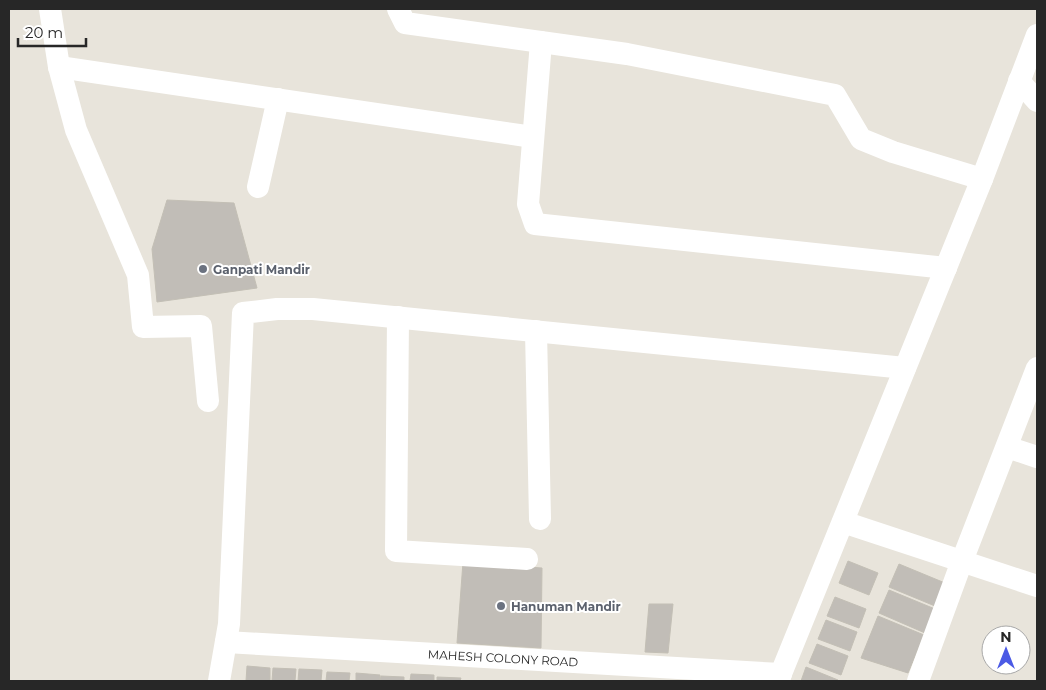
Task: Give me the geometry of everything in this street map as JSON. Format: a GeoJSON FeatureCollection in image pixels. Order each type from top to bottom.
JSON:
{"type":"FeatureCollection","features":[{"type":"Feature","properties":{"kind":"street"},"geometry":{"type":"LineString","coordinates":[[50,9],[59,67],[76,130],[138,275],[143,328],[201,326],[208,401]]}},
{"type":"Feature","properties":{"kind":"street"},"geometry":{"type":"LineString","coordinates":[[398,9],[405,23],[627,54],[835,95],[861,139],[893,152],[982,178]]}},
{"type":"Feature","properties":{"kind":"street"},"geometry":{"type":"LineString","coordinates":[[780,678],[982,178],[1037,35]]}},
{"type":"Feature","properties":{"kind":"street"},"geometry":{"type":"LineString","coordinates":[[541,42],[528,204],[535,224],[946,268]]}},
{"type":"Feature","properties":{"kind":"street"},"geometry":{"type":"LineString","coordinates":[[59,67],[533,137]]}},
{"type":"Feature","properties":{"kind":"street"},"geometry":{"type":"LineString","coordinates":[[1019,81],[1037,101]]}},
{"type":"Feature","properties":{"kind":"street"},"geometry":{"type":"LineString","coordinates":[[258,187],[278,99]]}},
{"type":"Feature","properties":{"kind":"street"},"geometry":{"type":"LineString","coordinates":[[219,681],[229,624],[242,313],[277,309],[313,309],[905,368]]}},
{"type":"Feature","properties":{"kind":"street"},"geometry":{"type":"LineString","coordinates":[[398,317],[396,551],[527,559]]}},
{"type":"Feature","properties":{"kind":"street"},"geometry":{"type":"LineString","coordinates":[[536,331],[540,519]]}},
{"type":"Feature","properties":{"kind":"street"},"geometry":{"type":"LineString","coordinates":[[918,681],[962,561],[1037,368]]}},
{"type":"Feature","properties":{"kind":"street"},"geometry":{"type":"LineString","coordinates":[[1007,447],[1037,457]]}},
{"type":"Feature","properties":{"kind":"street"},"geometry":{"type":"LineString","coordinates":[[843,522],[1037,586]]}},
{"type":"Feature","properties":{"kind":"street","name":"MAHESH COLONY ROAD"},"geometry":{"type":"LineString","coordinates":[[226,642],[780,678]]}},
{"type":"Feature","properties":{"kind":"building","name":"Ganpati Mandir"},"geometry":{"type":"Polygon","coordinates":[[[167,200],[234,203],[257,288],[157,302],[152,249],[167,200]]]}},
{"type":"Feature","properties":{"kind":"building"},"geometry":{"type":"Polygon","coordinates":[[[848,561],[878,573],[869,595],[839,583],[848,561]]]}},
{"type":"Feature","properties":{"kind":"building","name":"Hanuman Mandir"},"geometry":{"type":"Polygon","coordinates":[[[463,562],[542,568],[541,648],[457,643],[463,562]]]}},
{"type":"Feature","properties":{"kind":"building"},"geometry":{"type":"Polygon","coordinates":[[[899,564],[945,583],[935,606],[889,587],[899,564]]]}},
{"type":"Feature","properties":{"kind":"building"},"geometry":{"type":"Polygon","coordinates":[[[889,590],[935,609],[925,633],[879,613],[889,590]]]}},
{"type":"Feature","properties":{"kind":"building"},"geometry":{"type":"Polygon","coordinates":[[[835,597],[866,609],[859,628],[827,616],[835,597]]]}},
{"type":"Feature","properties":{"kind":"building"},"geometry":{"type":"Polygon","coordinates":[[[649,604],[673,604],[668,653],[645,652],[649,604]]]}},
{"type":"Feature","properties":{"kind":"building"},"geometry":{"type":"Polygon","coordinates":[[[878,616],[924,635],[908,673],[861,658],[878,616]]]}},
{"type":"Feature","properties":{"kind":"building"},"geometry":{"type":"Polygon","coordinates":[[[826,620],[857,632],[850,651],[818,639],[826,620]]]}},
{"type":"Feature","properties":{"kind":"building"},"geometry":{"type":"Polygon","coordinates":[[[817,644],[848,656],[841,675],[809,663],[817,644]]]}},
{"type":"Feature","properties":{"kind":"building"},"geometry":{"type":"Polygon","coordinates":[[[247,666],[270,668],[270,681],[246,681],[247,666]]]}},
{"type":"Feature","properties":{"kind":"building"},"geometry":{"type":"Polygon","coordinates":[[[806,667],[838,680],[801,681],[806,667]]]}},
{"type":"Feature","properties":{"kind":"building"},"geometry":{"type":"Polygon","coordinates":[[[273,668],[296,669],[295,681],[272,681],[273,668]]]}},
{"type":"Feature","properties":{"kind":"building"},"geometry":{"type":"Polygon","coordinates":[[[299,669],[322,670],[321,681],[298,681],[299,669]]]}},
{"type":"Feature","properties":{"kind":"building"},"geometry":{"type":"Polygon","coordinates":[[[327,672],[350,673],[349,681],[326,681],[327,672]]]}},
{"type":"Feature","properties":{"kind":"building"},"geometry":{"type":"Polygon","coordinates":[[[356,673],[380,675],[380,681],[356,681],[356,673]]]}},
{"type":"Feature","properties":{"kind":"building"},"geometry":{"type":"Polygon","coordinates":[[[411,674],[434,675],[434,681],[410,681],[411,674]]]}},
{"type":"Feature","properties":{"kind":"building"},"geometry":{"type":"Polygon","coordinates":[[[381,676],[404,677],[404,681],[380,681],[381,676]]]}},
{"type":"Feature","properties":{"kind":"building"},"geometry":{"type":"Polygon","coordinates":[[[437,677],[461,678],[460,681],[437,681],[437,677]]]}},
{"type":"Feature","properties":{"kind":"place","name":"Ganpati Mandir"},"geometry":{"type":"Point","coordinates":[203,269]}},
{"type":"Feature","properties":{"kind":"place","name":"Hanuman Mandir"},"geometry":{"type":"Point","coordinates":[501,606]}}]}
